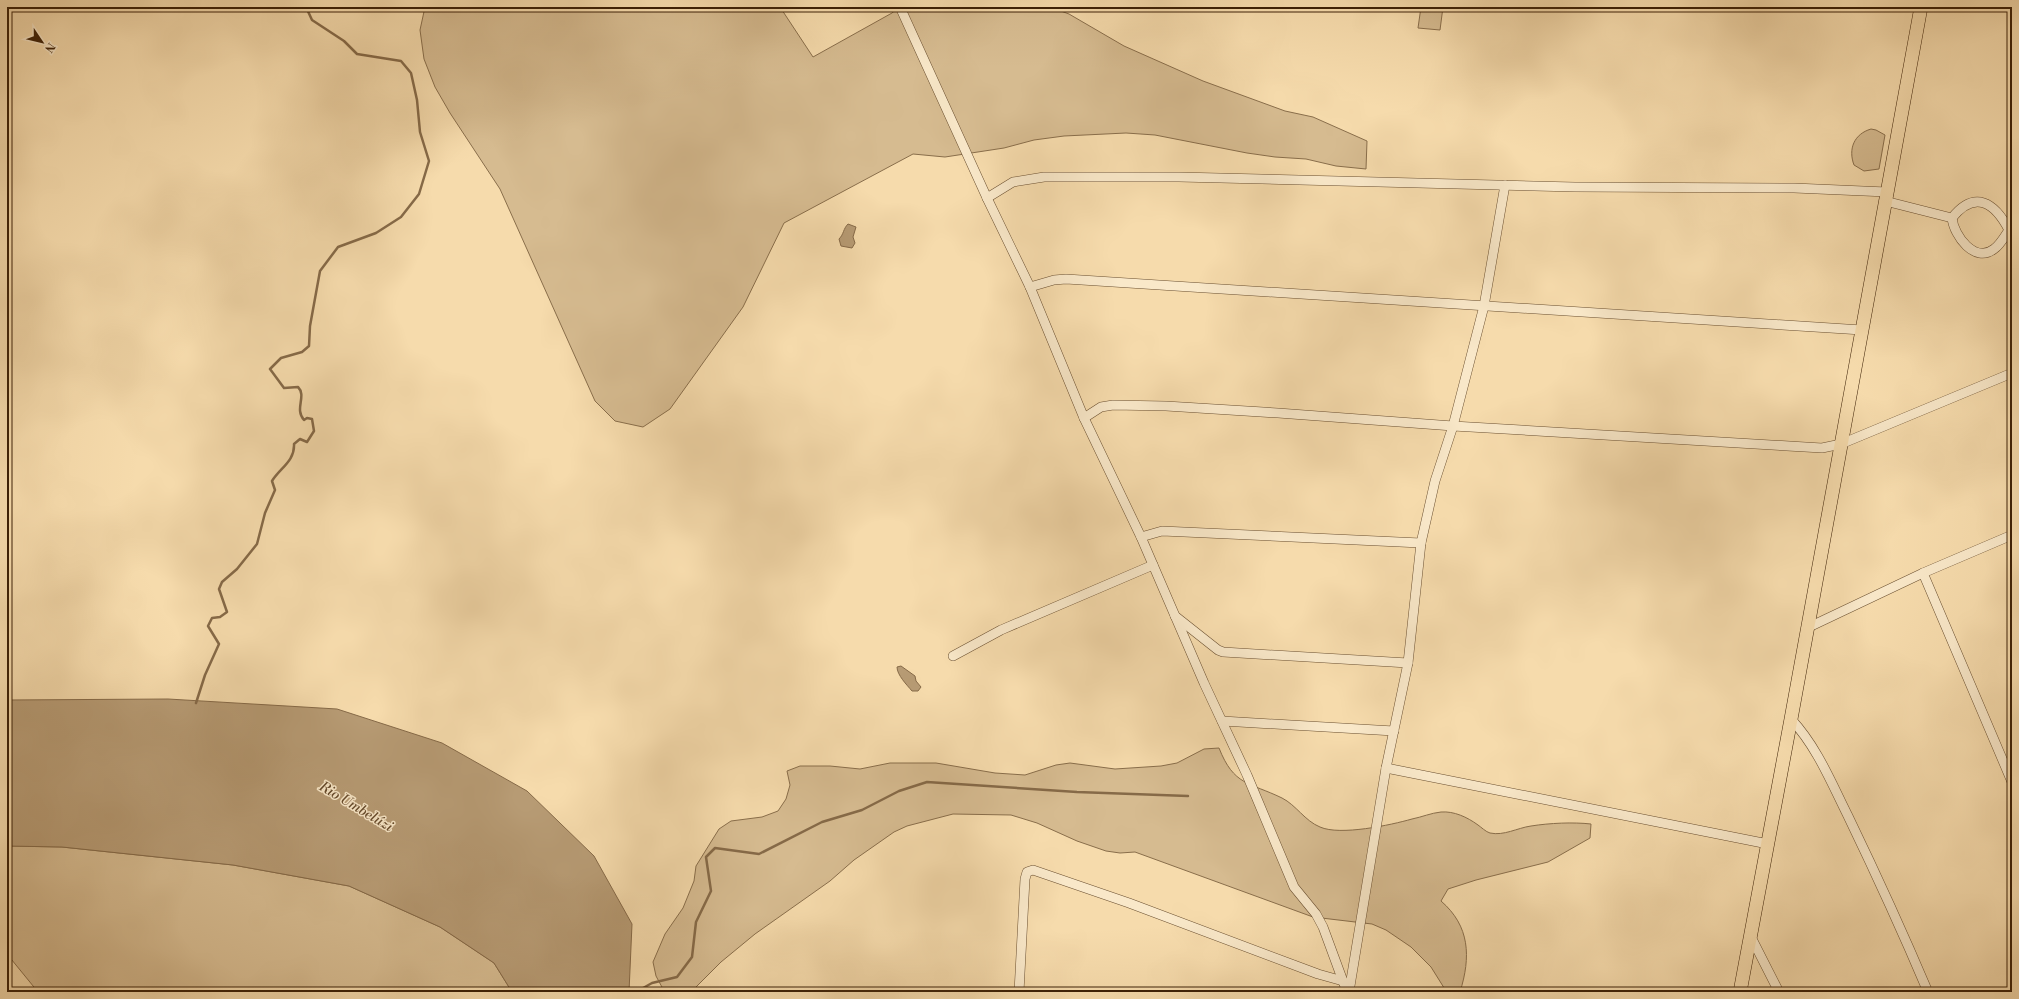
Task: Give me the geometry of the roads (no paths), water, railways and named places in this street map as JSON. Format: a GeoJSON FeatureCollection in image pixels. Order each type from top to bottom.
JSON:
{"type":"FeatureCollection","features":[{"type":"Feature","properties":{"kind":"main road"},"geometry":{"type":"LineString","coordinates":[[1740,992],[1921,7]]}},
{"type":"Feature","properties":{"kind":"street"},"geometry":{"type":"LineString","coordinates":[[900,7],[987,198],[1030,288],[1084,418],[1141,537],[1174,615],[1247,774],[1294,887],[1316,914],[1323,926],[1348,992]]}},
{"type":"Feature","properties":{"kind":"street"},"geometry":{"type":"LineString","coordinates":[[987,198],[1013,182],[1044,177],[1179,177],[1684,189],[1794,188],[1886,196],[1952,218]]}},
{"type":"Feature","properties":{"kind":"street"},"geometry":{"type":"LineString","coordinates":[[1348,992],[1386,768],[1408,663],[1421,543],[1435,482],[1453,426],[1484,306],[1505,185]]}},
{"type":"Feature","properties":{"kind":"street"},"geometry":{"type":"LineString","coordinates":[[1980,201],[1990,205],[2001,214],[2011,230],[1993,250],[1983,253],[1968,248],[1958,238],[1953,228],[1952,218],[1958,211],[1968,205],[1980,201]]}},
{"type":"Feature","properties":{"kind":"street"},"geometry":{"type":"LineString","coordinates":[[1030,288],[1054,280],[1066,279],[1862,330]]}},
{"type":"Feature","properties":{"kind":"street"},"geometry":{"type":"LineString","coordinates":[[1084,418],[1101,407],[1113,405],[1271,412],[1453,426],[1822,448],[1841,444],[2012,373]]}},
{"type":"Feature","properties":{"kind":"street"},"geometry":{"type":"LineString","coordinates":[[1141,537],[1162,531],[1421,543]]}},
{"type":"Feature","properties":{"kind":"street"},"geometry":{"type":"LineString","coordinates":[[1807,628],[1923,573],[2012,535]]}},
{"type":"Feature","properties":{"kind":"street"},"geometry":{"type":"LineString","coordinates":[[953,656],[1001,630],[1153,564]]}},
{"type":"Feature","properties":{"kind":"street"},"geometry":{"type":"LineString","coordinates":[[1923,573],[2012,782]]}},
{"type":"Feature","properties":{"kind":"street"},"geometry":{"type":"LineString","coordinates":[[1174,615],[1218,650],[1223,652],[1408,663]]}},
{"type":"Feature","properties":{"kind":"street"},"geometry":{"type":"LineString","coordinates":[[1791,719],[1805,734],[1818,756],[1867,856],[1928,992]]}},
{"type":"Feature","properties":{"kind":"street"},"geometry":{"type":"LineString","coordinates":[[1222,721],[1394,731]]}},
{"type":"Feature","properties":{"kind":"street"},"geometry":{"type":"LineString","coordinates":[[1386,768],[1768,844]]}},
{"type":"Feature","properties":{"kind":"street"},"geometry":{"type":"LineString","coordinates":[[1019,992],[1026,879],[1027,872],[1033,870],[1129,903],[1318,974],[1343,981]]}},
{"type":"Feature","properties":{"kind":"street"},"geometry":{"type":"LineString","coordinates":[[1750,935],[1779,992]]}},
{"type":"Feature","properties":{"kind":"water"},"geometry":{"type":"Polygon","coordinates":[[[848,224],[856,227],[853,237],[855,243],[852,248],[841,246],[839,239],[848,224]]]}},
{"type":"Feature","properties":{"kind":"water"},"geometry":{"type":"Polygon","coordinates":[[[901,666],[915,676],[916,681],[921,687],[918,691],[912,691],[900,677],[897,667],[901,666]]]}},
{"type":"Feature","properties":{"kind":"water","name":"Rio Umbelúzi"},"geometry":{"type":"Polygon","coordinates":[[[168,699],[337,709],[442,743],[527,791],[594,856],[632,924],[629,992],[512,992],[494,963],[440,927],[349,886],[233,865],[62,847],[7,846],[7,700],[168,699]]]}},
{"type":"Feature","properties":{"kind":"waterway"},"geometry":{"type":"LineString","coordinates":[[196,703],[205,675],[219,644],[208,626],[212,618],[220,617],[227,612],[219,589],[222,582],[237,569],[257,544],[265,513],[275,490],[272,481],[290,460],[294,450],[294,444],[300,439],[307,442],[314,431],[312,419],[307,418],[304,420],[301,416],[301,394],[298,387],[284,388],[270,369],[281,358],[302,352],[309,346],[310,326],[320,271],[338,247],[376,233],[401,217],[419,194],[429,161],[420,132],[417,100],[411,73],[401,61],[357,54],[344,41],[312,20],[306,7]]}},
{"type":"Feature","properties":{"kind":"waterway"},"geometry":{"type":"LineString","coordinates":[[636,992],[652,983],[677,977],[692,957],[696,922],[711,891],[706,857],[715,848],[759,854],[822,822],[862,810],[899,791],[927,782],[1077,792],[1188,796]]}}]}
